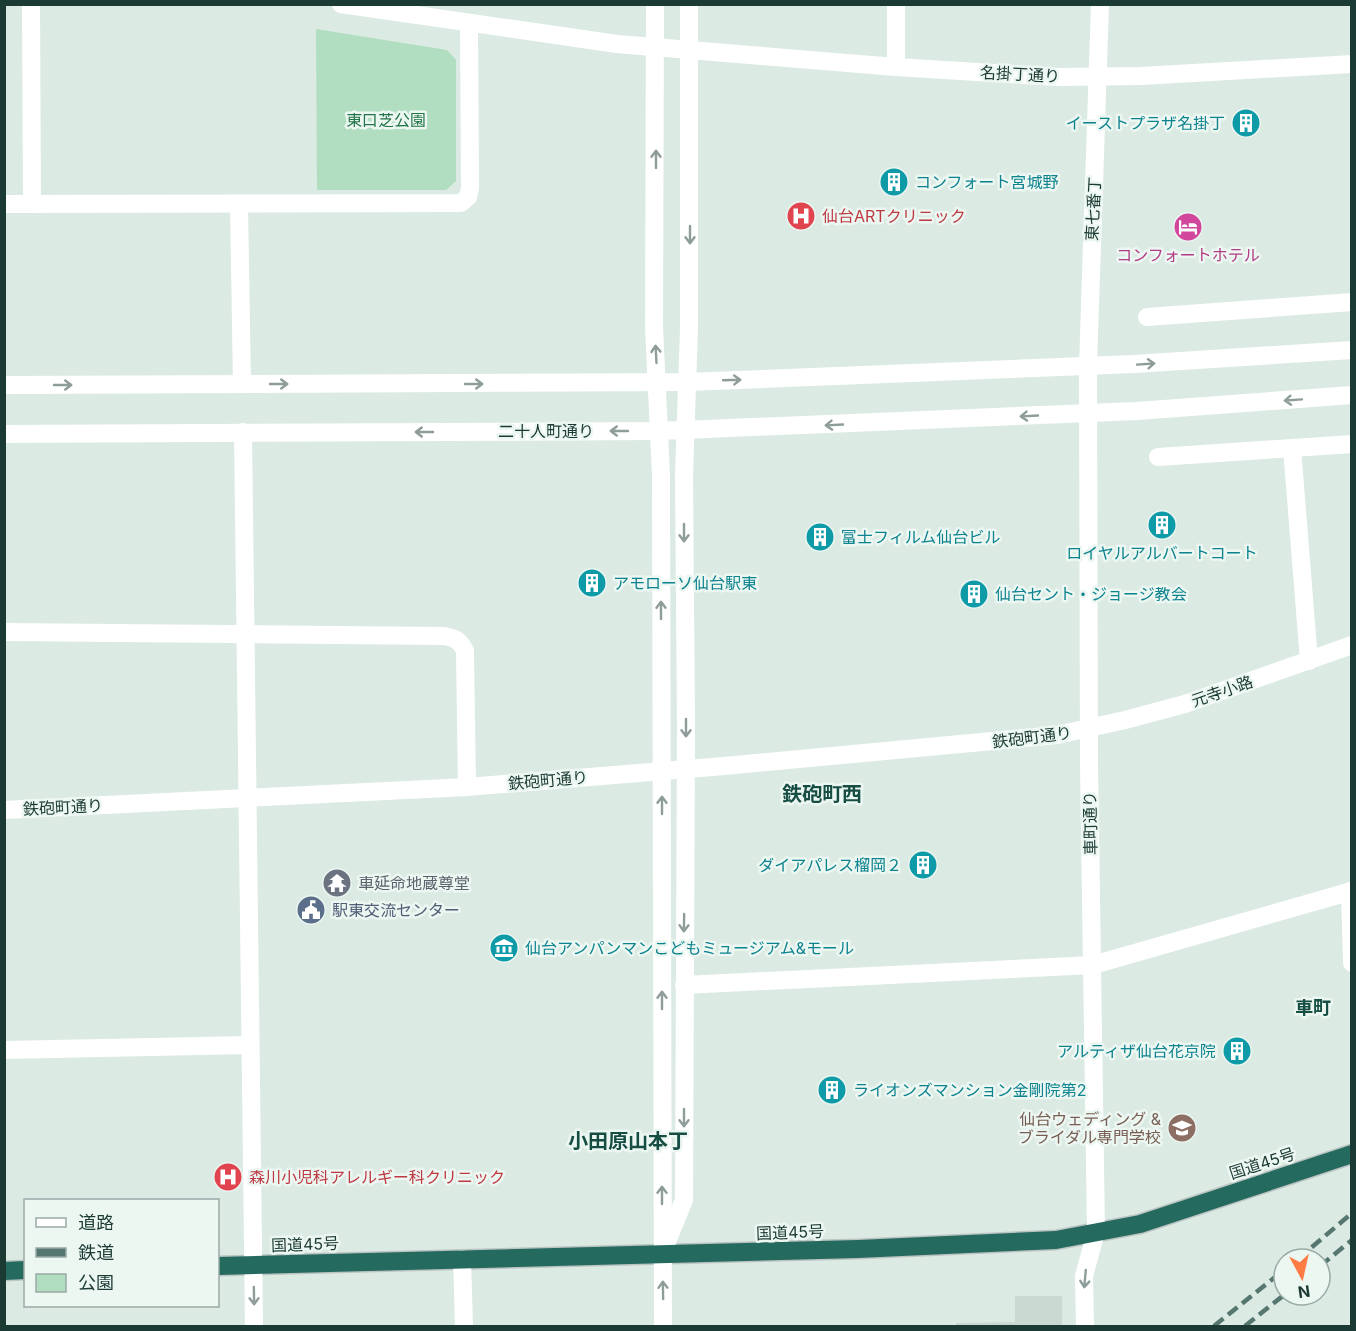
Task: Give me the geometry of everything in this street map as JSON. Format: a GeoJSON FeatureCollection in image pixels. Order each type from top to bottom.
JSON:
{"type":"FeatureCollection","features":[{"type":"Feature","properties":{"kind":"highway","name":"国道45号"},"geometry":{"type":"LineString","coordinates":[[219,1266],[858,1249],[1056,1240],[1140,1224],[1352,1154]]}},
{"type":"Feature","properties":{"kind":"highway"},"geometry":{"type":"LineString","coordinates":[[4,1271],[24,1270]]}},
{"type":"Feature","properties":{"kind":"street"},"geometry":{"type":"LineString","coordinates":[[31,4],[32,204]]}},
{"type":"Feature","properties":{"kind":"street","name":"名掛丁通り"},"geometry":{"type":"LineString","coordinates":[[341,4],[469,24],[656,47],[896,67],[1058,77],[1141,76],[1352,64]]}},
{"type":"Feature","properties":{"kind":"street"},"geometry":{"type":"LineString","coordinates":[[655,4],[654,327],[661,475],[663,1326]]}},
{"type":"Feature","properties":{"kind":"street"},"geometry":{"type":"LineString","coordinates":[[662,1254],[684,1200],[684,475],[690,328],[689,4]]}},
{"type":"Feature","properties":{"kind":"street"},"geometry":{"type":"LineString","coordinates":[[896,4],[896,67]]}},
{"type":"Feature","properties":{"kind":"street","name":"東七番丁"},"geometry":{"type":"LineString","coordinates":[[1088,413],[1100,4]]}},
{"type":"Feature","properties":{"kind":"street"},"geometry":{"type":"LineString","coordinates":[[4,204],[460,203],[468,196],[470,188],[469,24]]}},
{"type":"Feature","properties":{"kind":"street"},"geometry":{"type":"LineString","coordinates":[[239,204],[242,384]]}},
{"type":"Feature","properties":{"kind":"street"},"geometry":{"type":"LineString","coordinates":[[1147,317],[1352,302]]}},
{"type":"Feature","properties":{"kind":"street"},"geometry":{"type":"LineString","coordinates":[[4,385],[657,382],[1088,366],[1352,350]]}},
{"type":"Feature","properties":{"kind":"street","name":"二十人町通り"},"geometry":{"type":"LineString","coordinates":[[4,434],[659,431],[1088,413],[1352,395]]}},
{"type":"Feature","properties":{"kind":"street","name":"車町通り"},"geometry":{"type":"LineString","coordinates":[[1085,1326],[1084,1276],[1096,1232],[1088,413]]}},
{"type":"Feature","properties":{"kind":"street"},"geometry":{"type":"LineString","coordinates":[[243,432],[254,1326]]}},
{"type":"Feature","properties":{"kind":"street"},"geometry":{"type":"LineString","coordinates":[[1158,457],[1352,444]]}},
{"type":"Feature","properties":{"kind":"street"},"geometry":{"type":"LineString","coordinates":[[1292,448],[1309,661]]}},
{"type":"Feature","properties":{"kind":"street"},"geometry":{"type":"LineString","coordinates":[[4,632],[444,636],[456,639],[465,651],[467,787]]}},
{"type":"Feature","properties":{"kind":"street","name":"元寺小路"},"geometry":{"type":"LineString","coordinates":[[1090,729],[1185,704],[1352,645]]}},
{"type":"Feature","properties":{"kind":"street","name":"鉄砲町通り"},"geometry":{"type":"LineString","coordinates":[[4,810],[467,787],[661,772],[1057,735],[1090,729]]}},
{"type":"Feature","properties":{"kind":"street"},"geometry":{"type":"LineString","coordinates":[[684,986],[1093,965],[1351,891],[1352,963]]}},
{"type":"Feature","properties":{"kind":"street"},"geometry":{"type":"LineString","coordinates":[[4,1050],[249,1045]]}},
{"type":"Feature","properties":{"kind":"street"},"geometry":{"type":"LineString","coordinates":[[462,1259],[464,1326]]}},
{"type":"Feature","properties":{"kind":"shaded area"},"geometry":{"type":"Polygon","coordinates":[[[1015,1296],[1062,1296],[1062,1326],[956,1326],[956,1323],[1015,1322],[1015,1296]]]}},
{"type":"Feature","properties":{"kind":"green space","name":"東口芝公園"},"geometry":{"type":"Polygon","coordinates":[[[316,29],[447,50],[456,60],[456,181],[446,190],[317,190],[316,29]]]}},
{"type":"Feature","properties":{"kind":"railway"},"geometry":{"type":"LineString","coordinates":[[1312,1247],[1352,1213]]}},
{"type":"Feature","properties":{"kind":"railway"},"geometry":{"type":"LineString","coordinates":[[1332,1256],[1352,1240]]}},
{"type":"Feature","properties":{"kind":"railway"},"geometry":{"type":"LineString","coordinates":[[1214,1326],[1272,1280]]}},
{"type":"Feature","properties":{"kind":"railway"},"geometry":{"type":"LineString","coordinates":[[1245,1326],[1272,1305]]}},
{"type":"Feature","properties":{"kind":"place","name":"イーストプラザ名掛丁"},"geometry":{"type":"Point","coordinates":[1246,123]}},
{"type":"Feature","properties":{"kind":"place","name":"コンフォート宮城野"},"geometry":{"type":"Point","coordinates":[894,182]}},
{"type":"Feature","properties":{"kind":"place","name":"仙台ARTクリニック"},"geometry":{"type":"Point","coordinates":[801,216]}},
{"type":"Feature","properties":{"kind":"place","name":"コンフォートホテル"},"geometry":{"type":"Point","coordinates":[1188,227]}},
{"type":"Feature","properties":{"kind":"place","name":"ロイヤルアルバートコート"},"geometry":{"type":"Point","coordinates":[1162,525]}},
{"type":"Feature","properties":{"kind":"place","name":"富士フィルム仙台ビル"},"geometry":{"type":"Point","coordinates":[820,537]}},
{"type":"Feature","properties":{"kind":"place","name":"アモローソ仙台駅東"},"geometry":{"type":"Point","coordinates":[592,583]}},
{"type":"Feature","properties":{"kind":"place","name":"仙台セント・ジョージ教会"},"geometry":{"type":"Point","coordinates":[974,594]}},
{"type":"Feature","properties":{"kind":"place","name":"ダイアパレス榴岡２"},"geometry":{"type":"Point","coordinates":[923,865]}},
{"type":"Feature","properties":{"kind":"place","name":"車延命地蔵尊堂"},"geometry":{"type":"Point","coordinates":[337,883]}},
{"type":"Feature","properties":{"kind":"place","name":"駅東交流センター"},"geometry":{"type":"Point","coordinates":[311,910]}},
{"type":"Feature","properties":{"kind":"place","name":"仙台アンパンマンこどもミュージアム&モール"},"geometry":{"type":"Point","coordinates":[504,948]}},
{"type":"Feature","properties":{"kind":"place","name":"アルティザ仙台花京院"},"geometry":{"type":"Point","coordinates":[1237,1051]}},
{"type":"Feature","properties":{"kind":"place","name":"ライオンズマンション金剛院第2"},"geometry":{"type":"Point","coordinates":[832,1090]}},
{"type":"Feature","properties":{"kind":"place","name":"仙台ウェディング & ブライダル専門学校"},"geometry":{"type":"Point","coordinates":[1182,1128]}},
{"type":"Feature","properties":{"kind":"place","name":"森川小児科アレルギー科クリニック"},"geometry":{"type":"Point","coordinates":[228,1177]}},
{"type":"Feature","properties":{"kind":"district","name":"鉄砲町西"},"geometry":{"type":"Point","coordinates":[822,794]}},
{"type":"Feature","properties":{"kind":"district","name":"車町"},"geometry":{"type":"Point","coordinates":[1313,1008]}},
{"type":"Feature","properties":{"kind":"district","name":"小田原山本丁"},"geometry":{"type":"Point","coordinates":[628,1141]}}]}
